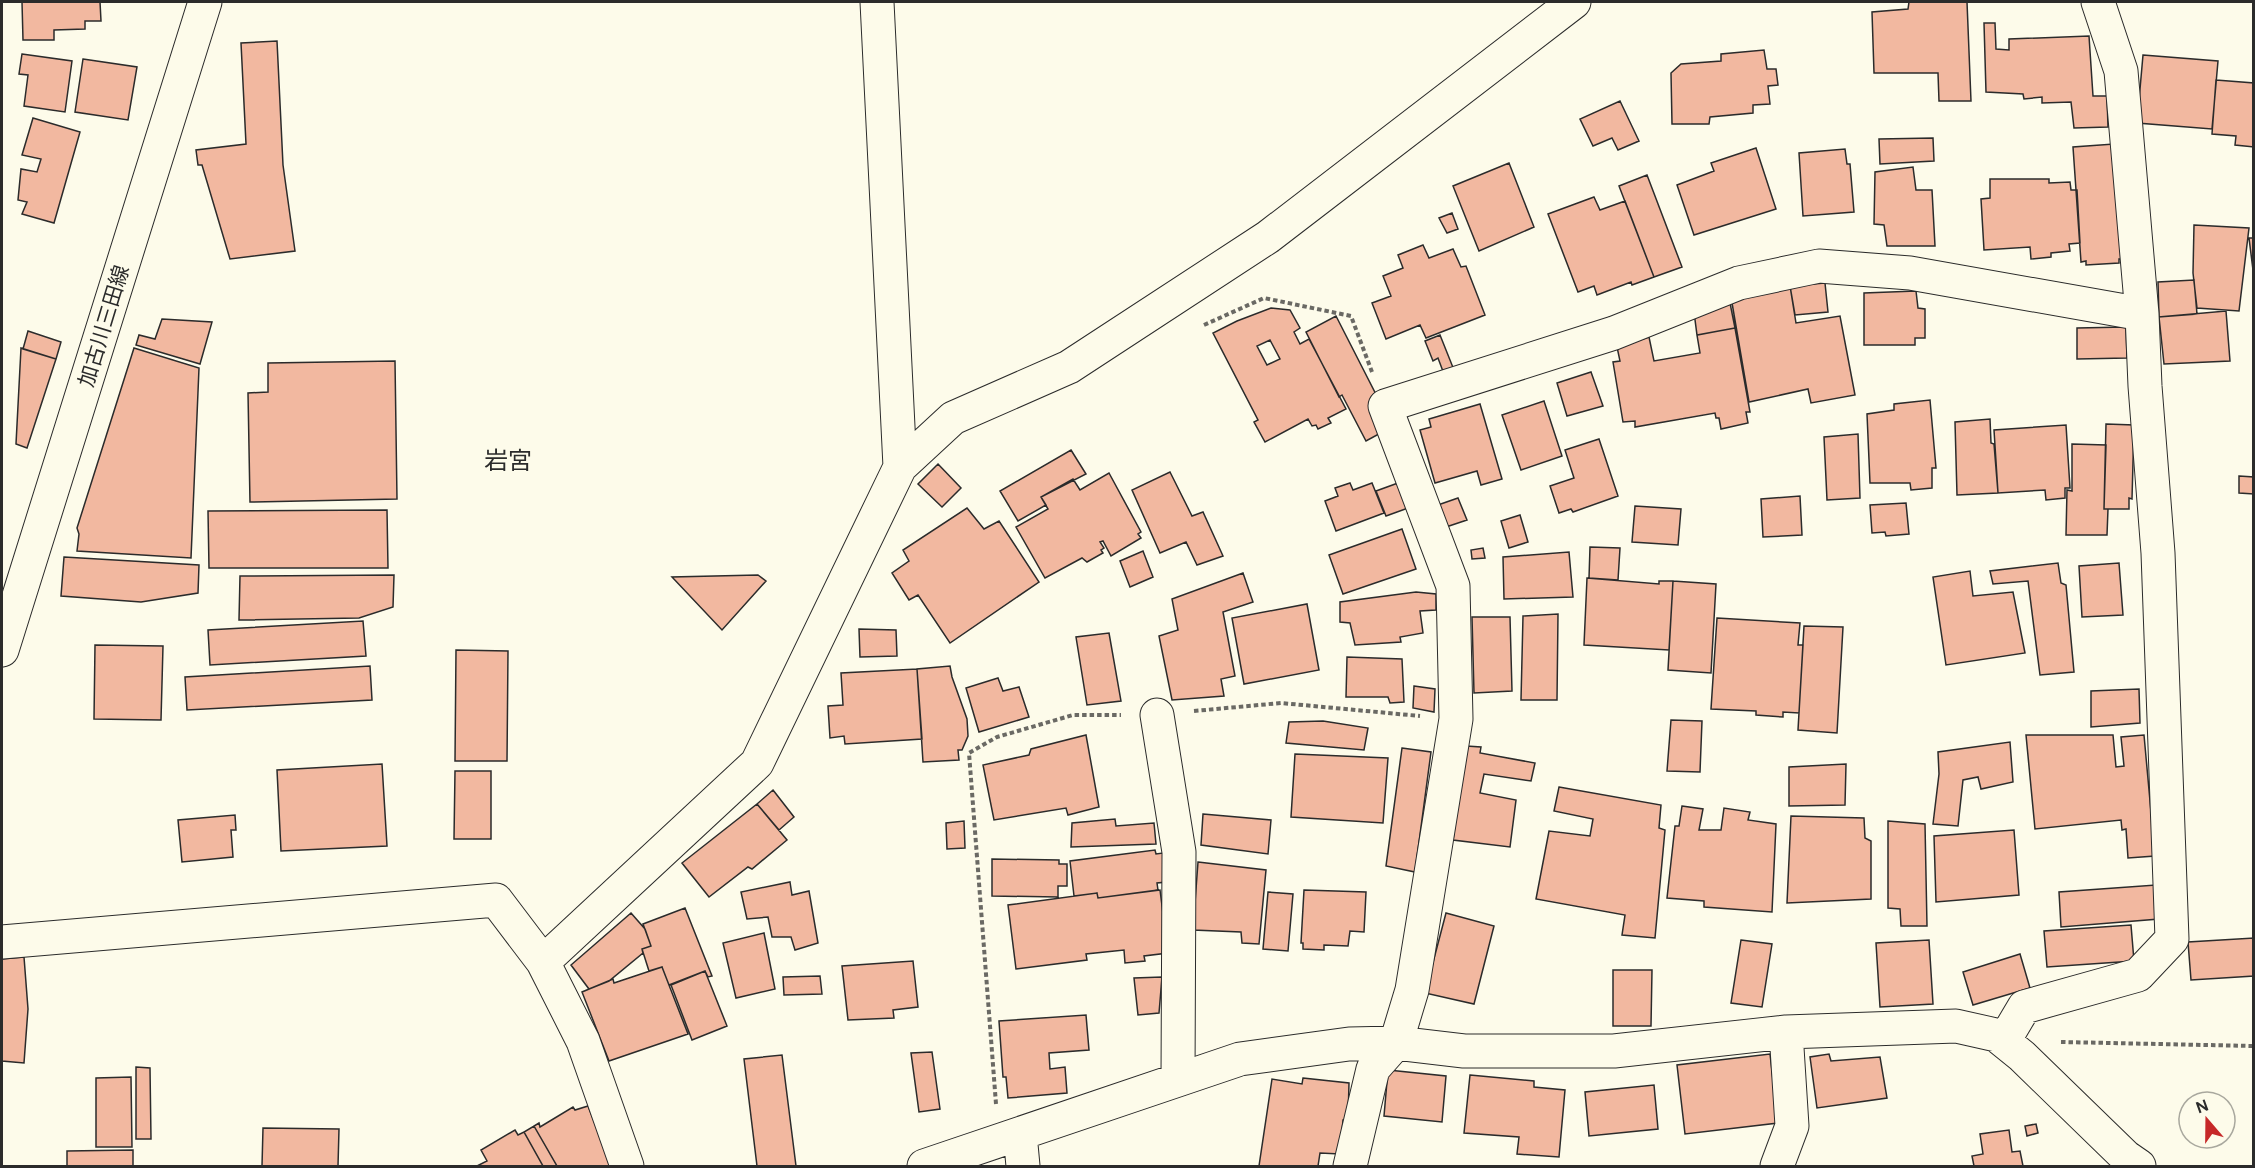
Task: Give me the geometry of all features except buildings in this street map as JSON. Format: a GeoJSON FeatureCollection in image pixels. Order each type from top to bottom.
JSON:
{"type":"FeatureCollection","features":[{"type":"Feature","properties":{"kind":"street","name":"加古川三田線"},"geometry":{"type":"LineString","coordinates":[[2,650],[205,2]]}},
{"type":"Feature","properties":{"kind":"street"},"geometry":{"type":"LineString","coordinates":[[877,2],[900,466]]}},
{"type":"Feature","properties":{"kind":"street"},"geometry":{"type":"LineString","coordinates":[[543,962],[757,763],[900,466],[953,418],[1069,367],[1268,237],[1574,2]]}},
{"type":"Feature","properties":{"kind":"street"},"geometry":{"type":"LineString","coordinates":[[2004,1041],[2024,1007],[2138,975],[2172,939],[2158,552],[2145,386],[2142,314],[2121,70],[2098,2]]}},
{"type":"Feature","properties":{"kind":"street"},"geometry":{"type":"LineString","coordinates":[[1350,1167],[1373,1069],[1396,1043],[1412,990],[1456,719],[1453,586],[1385,406],[1614,333],[1739,283],[1819,266],[1910,273],[2142,314]]}},
{"type":"Feature","properties":{"kind":"street"},"geometry":{"type":"LineString","coordinates":[[1157,715],[1179,852],[1178,1079]]}},
{"type":"Feature","properties":{"kind":"street"},"geometry":{"type":"LineString","coordinates":[[2,942],[496,900],[543,962],[583,1041],[627,1167]]}},
{"type":"Feature","properties":{"kind":"street"},"geometry":{"type":"LineString","coordinates":[[924,1167],[1240,1059],[1349,1044],[1396,1043],[1464,1051],[1614,1051],[1786,1032],[1956,1026],[1996,1035],[2004,1041],[2139,1167]]}},
{"type":"Feature","properties":{"kind":"street"},"geometry":{"type":"LineString","coordinates":[[1778,1167],[1792,1126],[1786,1032]]}},
{"type":"Feature","properties":{"kind":"street"},"geometry":{"type":"LineString","coordinates":[[1010,1137],[1023,1167]]}},
{"type":"Feature","properties":{"kind":"path"},"geometry":{"type":"LineString","coordinates":[[1202,327],[1264,298],[1351,315],[1385,406]]}},
{"type":"Feature","properties":{"kind":"path"},"geometry":{"type":"LineString","coordinates":[[1010,1137],[969,753],[997,737],[1073,715],[1157,715],[1281,703],[1456,719]]}},
{"type":"Feature","properties":{"kind":"path"},"geometry":{"type":"LineString","coordinates":[[2004,1041],[2253,1046]]}},
{"type":"Feature","properties":{"kind":"district","name":"岩宮"},"geometry":{"type":"Point","coordinates":[508,461]}}]}
